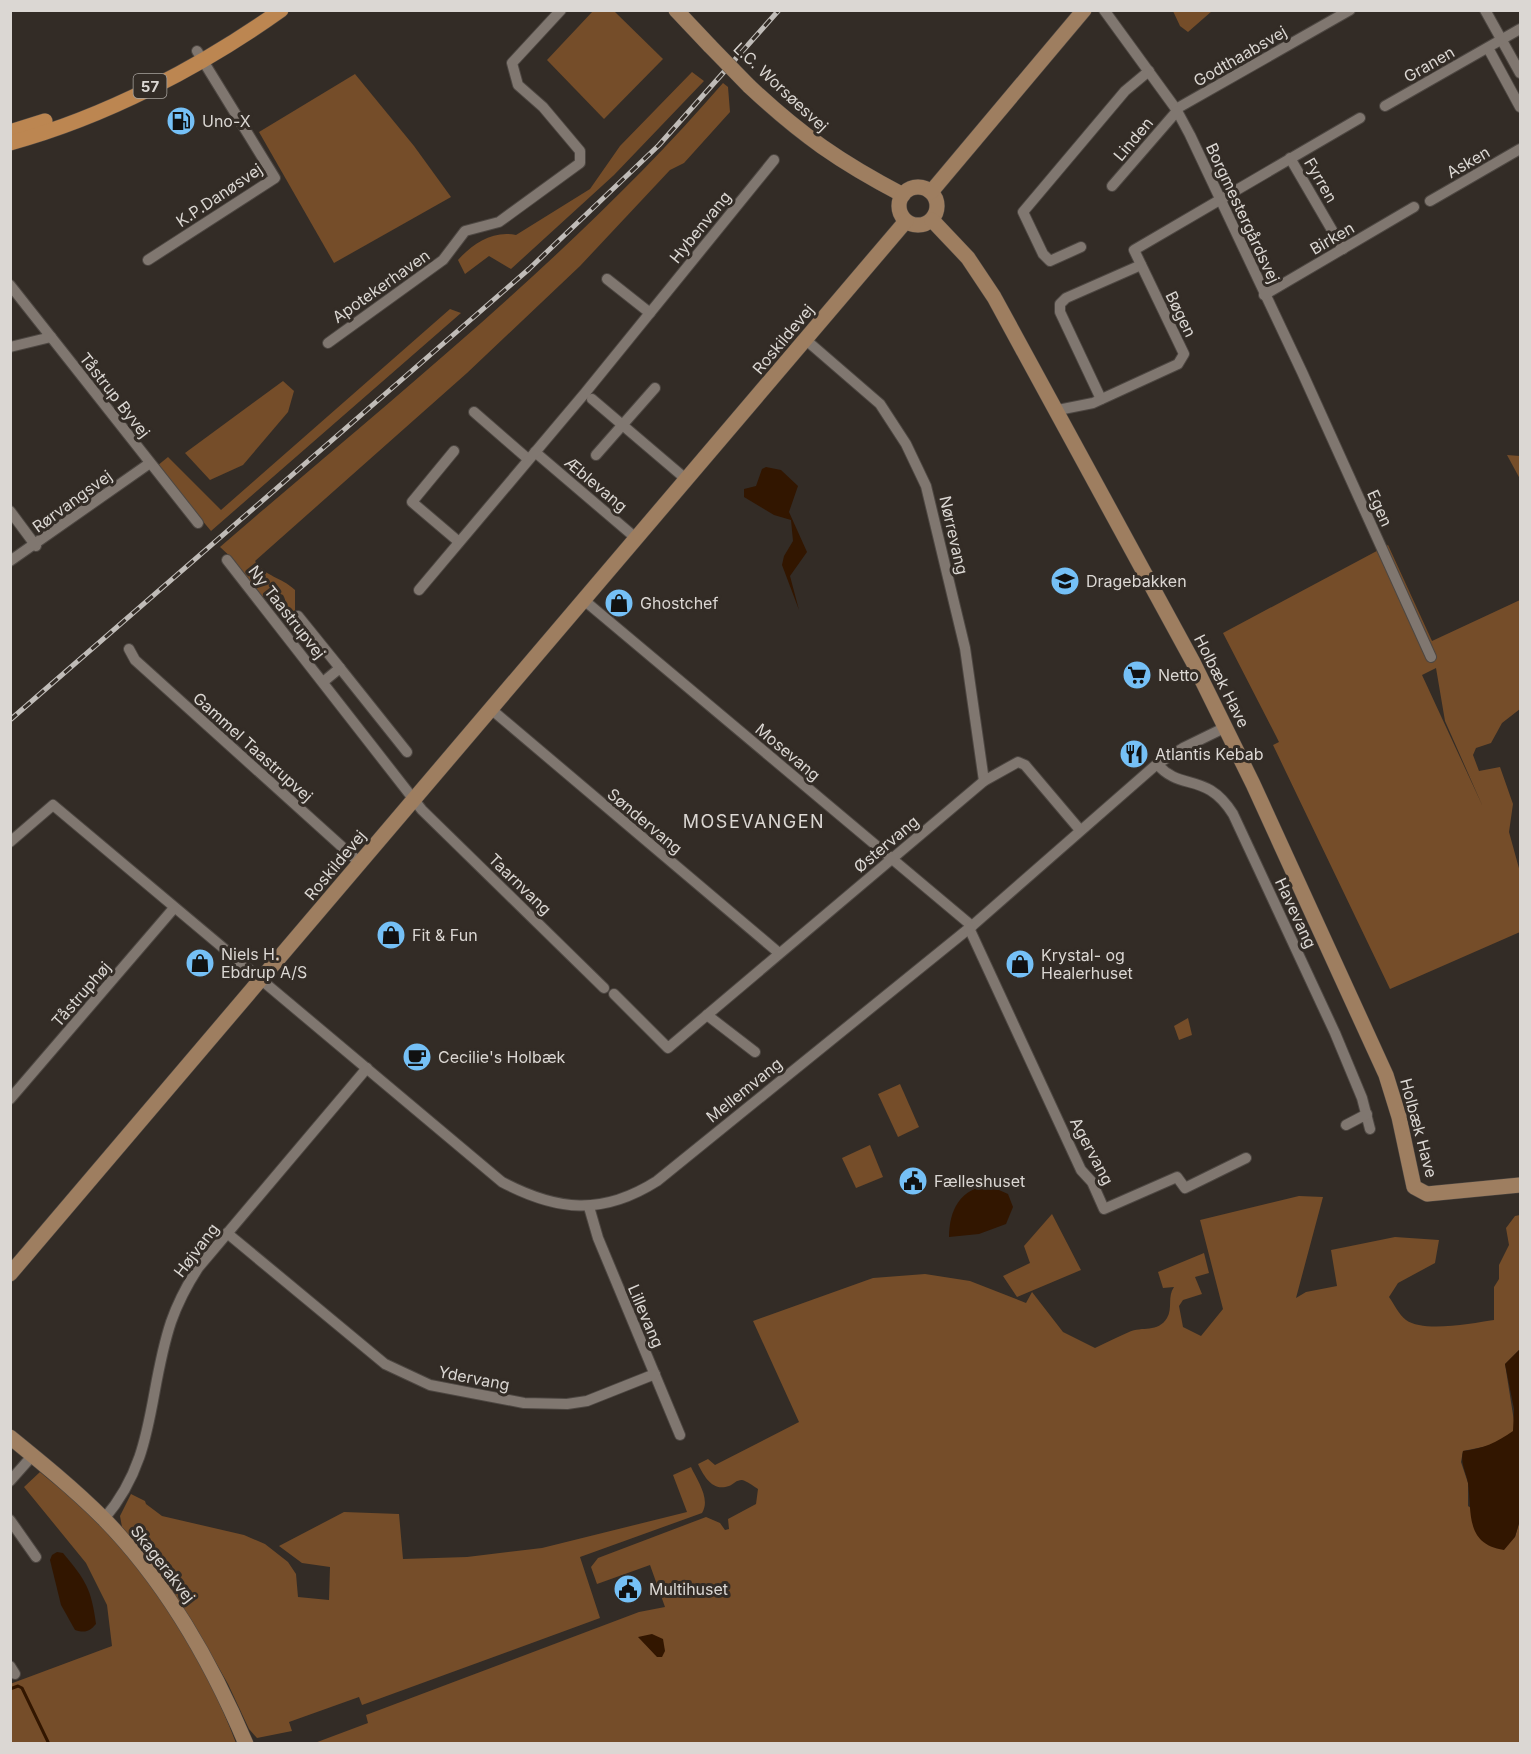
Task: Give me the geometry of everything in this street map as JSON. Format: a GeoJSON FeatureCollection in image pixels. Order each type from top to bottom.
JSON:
{"type":"FeatureCollection","features":[{"type":"Feature","properties":{"kind":"main road","name":"57"},"geometry":{"type":"LineString","coordinates":[[10,132],[116,95],[199,56],[265,10]]}},
{"type":"Feature","properties":{"kind":"main road","name":"57"},"geometry":{"type":"LineString","coordinates":[[10,143],[119,102],[281,10]]}},
{"type":"Feature","properties":{"kind":"street","name":"Apotekerhaven"},"geometry":{"type":"LineString","coordinates":[[328,343],[443,260],[465,231],[499,222],[580,163],[582,155],[577,147],[538,102],[517,82],[512,63],[561,10]]}},
{"type":"Feature","properties":{"kind":"street","name":"L.C. Worsøesvej"},"geometry":{"type":"LineString","coordinates":[[676,10],[749,86],[818,146],[851,168],[903,195]]}},
{"type":"Feature","properties":{"kind":"street"},"geometry":{"type":"LineString","coordinates":[[931,192],[1084,10]]}},
{"type":"Feature","properties":{"kind":"street","name":"Borgmestergårdsvej"},"geometry":{"type":"LineString","coordinates":[[1104,10],[1176,110],[1302,372]]}},
{"type":"Feature","properties":{"kind":"street","name":"Godthaabsvej"},"geometry":{"type":"LineString","coordinates":[[1176,110],[1350,10]]}},
{"type":"Feature","properties":{"kind":"street"},"geometry":{"type":"LineString","coordinates":[[1485,10],[1521,73]]}},
{"type":"Feature","properties":{"kind":"street","name":"Granen"},"geometry":{"type":"LineString","coordinates":[[1385,106],[1521,29]]}},
{"type":"Feature","properties":{"kind":"street"},"geometry":{"type":"LineString","coordinates":[[1488,48],[1521,107]]}},
{"type":"Feature","properties":{"kind":"street","name":"K.P.Danøsvej"},"geometry":{"type":"LineString","coordinates":[[148,260],[275,178],[199,56]]}},
{"type":"Feature","properties":{"kind":"street"},"geometry":{"type":"LineString","coordinates":[[1081,247],[1050,261],[1042,254],[1023,212],[1125,92],[1149,71]]}},
{"type":"Feature","properties":{"kind":"street","name":"Linden"},"geometry":{"type":"LineString","coordinates":[[1112,186],[1176,110]]}},
{"type":"Feature","properties":{"kind":"street","name":"Fyrren"},"geometry":{"type":"LineString","coordinates":[[1219,199],[1360,118]]}},
{"type":"Feature","properties":{"kind":"street","name":"Asken"},"geometry":{"type":"LineString","coordinates":[[1430,201],[1521,149]]}},
{"type":"Feature","properties":{"kind":"street","name":"Fyrren"},"geometry":{"type":"LineString","coordinates":[[1290,158],[1343,249]]}},
{"type":"Feature","properties":{"kind":"street","name":"Hybenvang"},"geometry":{"type":"LineString","coordinates":[[419,590],[532,455],[588,396],[650,313],[774,160]]}},
{"type":"Feature","properties":{"kind":"street"},"geometry":{"type":"LineString","coordinates":[[919,187],[931,192],[938,206],[932,220],[919,225],[906,221],[900,212],[903,195],[919,187]]}},
{"type":"Feature","properties":{"kind":"street"},"geometry":{"type":"LineString","coordinates":[[1101,399],[1060,312],[1060,304],[1066,298],[1141,265],[1134,249],[1219,199]]}},
{"type":"Feature","properties":{"kind":"street","name":"Birken"},"geometry":{"type":"LineString","coordinates":[[1264,294],[1414,207]]}},
{"type":"Feature","properties":{"kind":"street","name":"Holbæk Have"},"geometry":{"type":"LineString","coordinates":[[932,220],[953,239],[982,278],[1058,410],[1226,727],[1386,1076],[1401,1124],[1411,1179],[1416,1189],[1429,1194],[1473,1189]]}},
{"type":"Feature","properties":{"kind":"street","name":"Roskildevej"},"geometry":{"type":"LineString","coordinates":[[10,1274],[416,800],[906,221]]}},
{"type":"Feature","properties":{"kind":"street","name":"Bøgen"},"geometry":{"type":"LineString","coordinates":[[1058,410],[1085,406],[1178,364],[1184,357],[1141,265]]}},
{"type":"Feature","properties":{"kind":"street"},"geometry":{"type":"LineString","coordinates":[[607,279],[650,313]]}},
{"type":"Feature","properties":{"kind":"street","name":"Tåstrup Byvej"},"geometry":{"type":"LineString","coordinates":[[10,285],[198,523]]}},
{"type":"Feature","properties":{"kind":"street"},"geometry":{"type":"LineString","coordinates":[[10,347],[51,337]]}},
{"type":"Feature","properties":{"kind":"street","name":"Nørrevang"},"geometry":{"type":"LineString","coordinates":[[806,340],[880,404],[906,444],[926,486],[964,648],[984,781]]}},
{"type":"Feature","properties":{"kind":"street","name":"Egen"},"geometry":{"type":"LineString","coordinates":[[1302,372],[1431,657]]}},
{"type":"Feature","properties":{"kind":"street"},"geometry":{"type":"LineString","coordinates":[[596,455],[655,388]]}},
{"type":"Feature","properties":{"kind":"street"},"geometry":{"type":"LineString","coordinates":[[588,396],[687,480]]}},
{"type":"Feature","properties":{"kind":"street"},"geometry":{"type":"LineString","coordinates":[[474,412],[532,455]]}},
{"type":"Feature","properties":{"kind":"street"},"geometry":{"type":"LineString","coordinates":[[454,452],[412,502],[459,542]]}},
{"type":"Feature","properties":{"kind":"street","name":"Æblevang"},"geometry":{"type":"LineString","coordinates":[[532,455],[637,539]]}},
{"type":"Feature","properties":{"kind":"street","name":"Rørvangsvej"},"geometry":{"type":"LineString","coordinates":[[10,561],[36,546],[150,463]]}},
{"type":"Feature","properties":{"kind":"street"},"geometry":{"type":"LineString","coordinates":[[10,511],[36,546]]}},
{"type":"Feature","properties":{"kind":"street","name":"Ny Taastrupvej"},"geometry":{"type":"LineString","coordinates":[[227,560],[416,800]]}},
{"type":"Feature","properties":{"kind":"street","name":"Mosevang"},"geometry":{"type":"LineString","coordinates":[[585,601],[894,858],[970,927]]}},
{"type":"Feature","properties":{"kind":"street","name":"Ny Taastrupvej"},"geometry":{"type":"LineString","coordinates":[[298,616],[407,752]]}},
{"type":"Feature","properties":{"kind":"street","name":"Gammel Taastrupvej"},"geometry":{"type":"LineString","coordinates":[[129,649],[135,660],[360,863]]}},
{"type":"Feature","properties":{"kind":"street","name":"Ny Taastrupvej"},"geometry":{"type":"LineString","coordinates":[[322,682],[340,668]]}},
{"type":"Feature","properties":{"kind":"street","name":"Søndervang"},"geometry":{"type":"LineString","coordinates":[[492,710],[779,953]]}},
{"type":"Feature","properties":{"kind":"street","name":"Mellemvang"},"geometry":{"type":"LineString","coordinates":[[261,981],[502,1182],[538,1199],[556,1204],[589,1207],[630,1196],[657,1182],[970,927],[1157,764],[1183,748],[1226,727]]}},
{"type":"Feature","properties":{"kind":"street","name":"Østervang"},"geometry":{"type":"LineString","coordinates":[[609,991],[668,1048],[984,781],[1021,762],[1080,830]]}},
{"type":"Feature","properties":{"kind":"street","name":"Havevang"},"geometry":{"type":"LineString","coordinates":[[1157,764],[1169,776],[1202,784],[1215,791],[1233,814],[1335,1033],[1367,1114],[1370,1129]]}},
{"type":"Feature","properties":{"kind":"street","name":"Taarnvang"},"geometry":{"type":"LineString","coordinates":[[416,800],[609,991]]}},
{"type":"Feature","properties":{"kind":"street"},"geometry":{"type":"LineString","coordinates":[[10,842],[53,805],[261,981]]}},
{"type":"Feature","properties":{"kind":"street","name":"Tåstruphøj"},"geometry":{"type":"LineString","coordinates":[[10,1099],[174,908]]}},
{"type":"Feature","properties":{"kind":"street","name":"Agervang"},"geometry":{"type":"LineString","coordinates":[[970,927],[1081,1170],[1092,1182],[1104,1209],[1177,1177],[1185,1188],[1246,1158]]}},
{"type":"Feature","properties":{"kind":"street"},"geometry":{"type":"LineString","coordinates":[[707,1015],[755,1052]]}},
{"type":"Feature","properties":{"kind":"street","name":"Højvang"},"geometry":{"type":"LineString","coordinates":[[104,1519],[124,1493],[136,1470],[171,1323],[182,1294],[198,1268],[367,1068]]}},
{"type":"Feature","properties":{"kind":"street"},"geometry":{"type":"LineString","coordinates":[[1346,1125],[1367,1114]]}},
{"type":"Feature","properties":{"kind":"street"},"geometry":{"type":"LineString","coordinates":[[1473,1189],[1480,1185],[1521,1175]]}},
{"type":"Feature","properties":{"kind":"street"},"geometry":{"type":"LineString","coordinates":[[1473,1189],[1490,1190],[1521,1185]]}},
{"type":"Feature","properties":{"kind":"street","name":"Lillevang"},"geometry":{"type":"LineString","coordinates":[[589,1207],[598,1238],[680,1434]]}},
{"type":"Feature","properties":{"kind":"street","name":"Ydervang"},"geometry":{"type":"LineString","coordinates":[[227,1233],[385,1364],[430,1385],[524,1403],[567,1404],[598,1397],[655,1374]]}},
{"type":"Feature","properties":{"kind":"street","name":"Skagerakvej"},"geometry":{"type":"LineString","coordinates":[[10,1437],[104,1519],[142,1563],[186,1624],[223,1689],[246,1743]]}},
{"type":"Feature","properties":{"kind":"street"},"geometry":{"type":"LineString","coordinates":[[10,1481],[33,1455]]}},
{"type":"Feature","properties":{"kind":"street"},"geometry":{"type":"LineString","coordinates":[[10,1520],[36,1557]]}},
{"type":"Feature","properties":{"kind":"shaded area"},"geometry":{"type":"Polygon","coordinates":[[[593,11],[614,11],[663,59],[604,119],[547,60],[593,11]]]}},
{"type":"Feature","properties":{"kind":"shaded area"},"geometry":{"type":"Polygon","coordinates":[[[1173,11],[1212,11],[1188,32],[1180,26],[1173,11]]]}},
{"type":"Feature","properties":{"kind":"shaded area"},"geometry":{"type":"Polygon","coordinates":[[[692,72],[704,81],[614,175],[511,269],[489,256],[465,274],[458,260],[476,244],[491,236],[516,235],[590,189],[620,146],[692,72]]]}},
{"type":"Feature","properties":{"kind":"shaded area"},"geometry":{"type":"Polygon","coordinates":[[[355,74],[414,146],[451,197],[334,263],[259,132],[355,74]]]}},
{"type":"Feature","properties":{"kind":"shaded area"},"geometry":{"type":"Polygon","coordinates":[[[723,83],[728,87],[730,112],[684,163],[670,170],[580,266],[467,373],[255,561],[264,571],[295,590],[295,620],[291,630],[287,621],[283,595],[274,591],[262,597],[234,560],[220,547],[480,324],[544,266],[666,146],[723,83]]]}},
{"type":"Feature","properties":{"kind":"shaded area"},"geometry":{"type":"Polygon","coordinates":[[[450,309],[461,313],[211,531],[157,466],[168,457],[221,510],[450,309]]]}},
{"type":"Feature","properties":{"kind":"shaded area"},"geometry":{"type":"Polygon","coordinates":[[[283,381],[294,391],[288,412],[243,465],[210,480],[185,453],[283,381]]]}},
{"type":"Feature","properties":{"kind":"shaded area"},"geometry":{"type":"Polygon","coordinates":[[[1507,455],[1520,456],[1520,479],[1507,455]]]}},
{"type":"Feature","properties":{"kind":"shaded area"},"geometry":{"type":"Polygon","coordinates":[[[766,467],[781,470],[798,486],[789,512],[807,552],[790,576],[799,610],[782,565],[784,556],[793,541],[791,520],[774,515],[744,497],[744,489],[756,486],[762,469],[766,467]]]}},
{"type":"Feature","properties":{"kind":"shaded area"},"geometry":{"type":"Polygon","coordinates":[[[1388,545],[1432,641],[1520,600],[1520,709],[1502,723],[1491,743],[1476,748],[1473,755],[1479,771],[1500,767],[1513,804],[1509,832],[1520,872],[1520,932],[1390,989],[1273,745],[1279,742],[1223,633],[1388,545]],[[1436,668],[1422,675],[1483,807],[1445,721],[1436,668]]]}},
{"type":"Feature","properties":{"kind":"shaded area"},"geometry":{"type":"Polygon","coordinates":[[[1188,1018],[1192,1035],[1179,1040],[1174,1026],[1188,1018]]]}},
{"type":"Feature","properties":{"kind":"shaded area"},"geometry":{"type":"Polygon","coordinates":[[[900,1084],[919,1127],[898,1137],[878,1094],[900,1084]]]}},
{"type":"Feature","properties":{"kind":"shaded area"},"geometry":{"type":"Polygon","coordinates":[[[870,1145],[883,1177],[856,1188],[842,1158],[870,1145]]]}},
{"type":"Feature","properties":{"kind":"shaded area"},"geometry":{"type":"Polygon","coordinates":[[[990,1186],[1008,1194],[1013,1207],[1006,1224],[979,1234],[949,1237],[951,1218],[958,1202],[971,1191],[990,1186]]]}},
{"type":"Feature","properties":{"kind":"shaded area"},"geometry":{"type":"Polygon","coordinates":[[[1299,1196],[1323,1197],[1296,1298],[1306,1292],[1337,1286],[1331,1250],[1395,1237],[1439,1240],[1435,1263],[1398,1283],[1389,1297],[1406,1320],[1424,1326],[1449,1326],[1494,1320],[1494,1287],[1499,1279],[1499,1265],[1509,1245],[1506,1228],[1515,1216],[1520,1215],[1520,1349],[1505,1364],[1517,1440],[1463,1451],[1461,1462],[1468,1483],[1468,1506],[1515,1537],[1520,1520],[1520,1743],[312,1744],[368,1723],[366,1715],[639,1612],[665,1607],[650,1565],[597,1584],[591,1567],[598,1558],[706,1517],[720,1523],[725,1530],[729,1529],[728,1519],[756,1504],[758,1489],[748,1482],[742,1480],[729,1486],[718,1487],[709,1482],[698,1464],[708,1459],[715,1465],[799,1422],[753,1321],[873,1278],[925,1274],[970,1281],[1026,1303],[1032,1292],[1063,1332],[1095,1348],[1134,1330],[1159,1326],[1163,1323],[1169,1314],[1174,1287],[1163,1288],[1158,1272],[1204,1253],[1209,1273],[1195,1277],[1202,1294],[1183,1300],[1179,1306],[1183,1327],[1201,1336],[1223,1309],[1200,1220],[1299,1196]]]}},
{"type":"Feature","properties":{"kind":"shaded area"},"geometry":{"type":"Polygon","coordinates":[[[1052,1214],[1081,1270],[1017,1297],[1003,1276],[1030,1263],[1024,1246],[1052,1214]]]}},
{"type":"Feature","properties":{"kind":"shaded area"},"geometry":{"type":"Polygon","coordinates":[[[1520,1349],[1520,1520],[1515,1537],[1504,1550],[1491,1547],[1482,1541],[1473,1526],[1462,1456],[1463,1451],[1490,1444],[1513,1431],[1514,1409],[1505,1364],[1520,1349]]]}},
{"type":"Feature","properties":{"kind":"shaded area"},"geometry":{"type":"Polygon","coordinates":[[[691,1467],[704,1496],[702,1513],[580,1557],[600,1618],[362,1705],[359,1697],[289,1722],[292,1731],[257,1738],[249,1729],[228,1684],[192,1621],[154,1565],[122,1527],[120,1516],[131,1494],[145,1501],[162,1516],[244,1535],[265,1544],[288,1562],[296,1574],[298,1597],[329,1600],[330,1567],[302,1563],[279,1546],[344,1512],[399,1514],[403,1559],[467,1557],[542,1548],[687,1512],[673,1475],[691,1467]]]}},
{"type":"Feature","properties":{"kind":"shaded area"},"geometry":{"type":"Polygon","coordinates":[[[40,1472],[89,1513],[113,1538],[156,1592],[209,1680],[236,1743],[11,1743],[10,1684],[112,1646],[107,1605],[86,1563],[24,1487],[40,1472]]]}},
{"type":"Feature","properties":{"kind":"shaded area"},"geometry":{"type":"Polygon","coordinates":[[[57,1552],[63,1553],[71,1563],[89,1593],[96,1624],[87,1631],[75,1630],[61,1605],[50,1560],[57,1552]]]}},
{"type":"Feature","properties":{"kind":"shaded area"},"geometry":{"type":"Polygon","coordinates":[[[652,1634],[663,1639],[665,1651],[662,1657],[657,1657],[638,1637],[652,1634]]]}},
{"type":"Feature","properties":{"kind":"waterway"},"geometry":{"type":"LineString","coordinates":[[10,1689],[18,1686],[22,1688],[49,1744]]}},
{"type":"Feature","properties":{"kind":"railway"},"geometry":{"type":"LineString","coordinates":[[10,720],[529,269],[659,145],[779,10]]}},
{"type":"Feature","properties":{"kind":"place","name":"Uno-X"},"geometry":{"type":"Point","coordinates":[181,121]}},
{"type":"Feature","properties":{"kind":"place","name":"Dragebakken"},"geometry":{"type":"Point","coordinates":[1065,581]}},
{"type":"Feature","properties":{"kind":"place","name":"Ghostchef"},"geometry":{"type":"Point","coordinates":[619,603]}},
{"type":"Feature","properties":{"kind":"place","name":"Netto"},"geometry":{"type":"Point","coordinates":[1137,675]}},
{"type":"Feature","properties":{"kind":"place","name":"Atlantis Kebab"},"geometry":{"type":"Point","coordinates":[1134,754]}},
{"type":"Feature","properties":{"kind":"place","name":"Fit & Fun"},"geometry":{"type":"Point","coordinates":[391,935]}},
{"type":"Feature","properties":{"kind":"place","name":"Niels H. Ebdrup A/S"},"geometry":{"type":"Point","coordinates":[200,963]}},
{"type":"Feature","properties":{"kind":"place","name":"Krystal- og Healerhuset"},"geometry":{"type":"Point","coordinates":[1020,964]}},
{"type":"Feature","properties":{"kind":"place","name":"Cecilie's Holbæk"},"geometry":{"type":"Point","coordinates":[417,1057]}},
{"type":"Feature","properties":{"kind":"place","name":"Fælleshuset"},"geometry":{"type":"Point","coordinates":[913,1181]}},
{"type":"Feature","properties":{"kind":"place","name":"Multihuset"},"geometry":{"type":"Point","coordinates":[628,1589]}},
{"type":"Feature","properties":{"kind":"district","name":"MOSEVANGEN"},"geometry":{"type":"Point","coordinates":[754,821]}}]}
